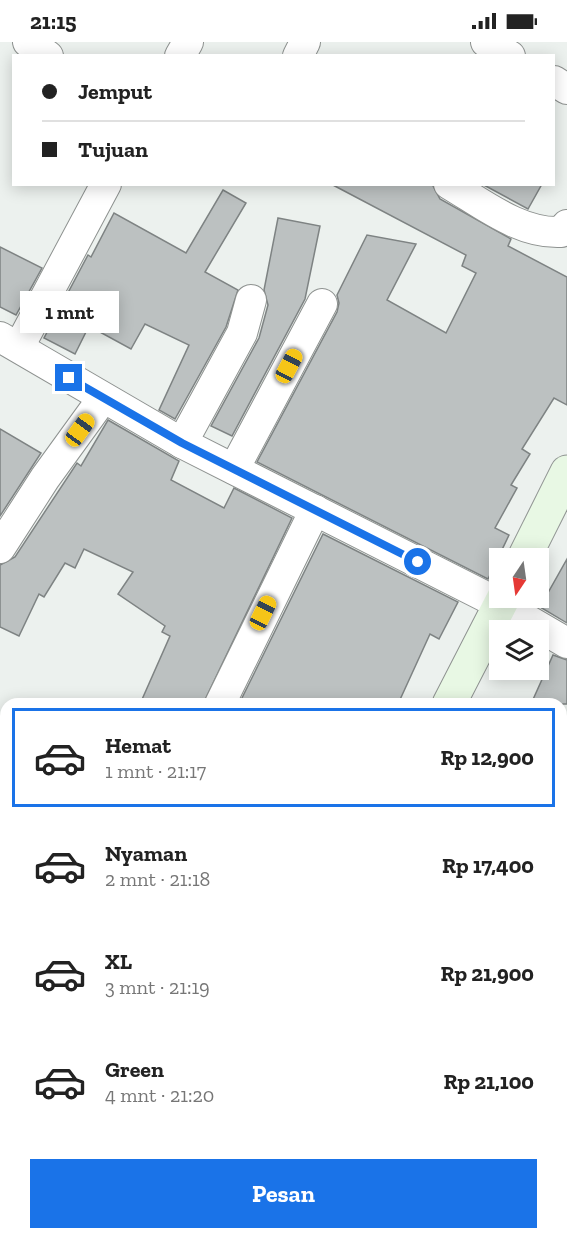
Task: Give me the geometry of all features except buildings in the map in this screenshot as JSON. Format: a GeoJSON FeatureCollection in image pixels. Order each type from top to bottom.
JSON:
{"type":"FeatureCollection","features":[{"type":"Feature","properties":{"kind":"street"},"geometry":{"type":"LineString","coordinates":[[28,42],[45,54]]}},
{"type":"Feature","properties":{"kind":"street"},"geometry":{"type":"LineString","coordinates":[[486,42],[507,54]]}},
{"type":"Feature","properties":{"kind":"street"},"geometry":{"type":"LineString","coordinates":[[105,186],[9,342],[182,443],[489,595]]}},
{"type":"Feature","properties":{"kind":"street"},"geometry":{"type":"LineString","coordinates":[[452,186],[520,225],[546,232],[561,232],[567,225]]}},
{"type":"Feature","properties":{"kind":"street"},"geometry":{"type":"LineString","coordinates":[[182,443],[242,333],[251,300]]}},
{"type":"Feature","properties":{"kind":"street"},"geometry":{"type":"LineString","coordinates":[[234,470],[322,304]]}},
{"type":"Feature","properties":{"kind":"street"},"geometry":{"type":"LineString","coordinates":[[0,548],[45,478],[103,398]]}},
{"type":"Feature","properties":{"kind":"street"},"geometry":{"type":"LineString","coordinates":[[529,548],[566,477]]}},
{"type":"Feature","properties":{"kind":"street"},"geometry":{"type":"LineString","coordinates":[[223,698],[315,510]]}},
{"type":"Feature","properties":{"kind":"street"},"geometry":{"type":"LineString","coordinates":[[452,698],[498,608]]}},
{"type":"Feature","properties":{"kind":"street"},"geometry":{"type":"LineString","coordinates":[[513,608],[567,643]]}},
{"type":"Feature","properties":{"kind":"route"},"geometry":{"type":"LineString","coordinates":[[69,378],[182,443],[418,562]]}}]}
